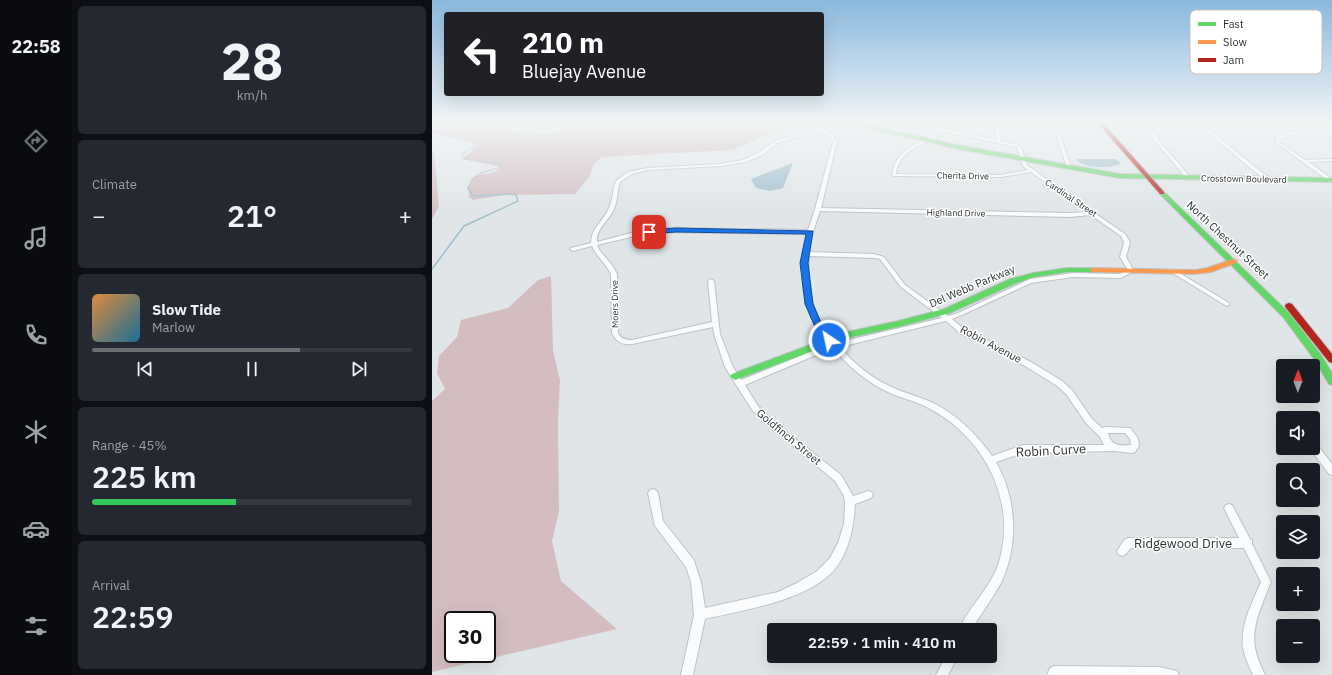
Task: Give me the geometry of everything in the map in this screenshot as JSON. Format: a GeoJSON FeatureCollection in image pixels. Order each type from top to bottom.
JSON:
{"type":"FeatureCollection","features":[{"type":"Feature","properties":{"kind":"street"},"geometry":{"type":"LineString","coordinates":[[594,244],[595,233],[612,209],[617,183],[628,174],[661,167],[720,165],[740,162],[761,154]]}},
{"type":"Feature","properties":{"kind":"street"},"geometry":{"type":"LineString","coordinates":[[832,154],[818,209],[804,254],[809,304],[819,327],[851,364],[873,380],[931,406],[953,420],[970,434],[991,460],[1001,482],[1006,503],[1008,523],[1006,552],[1000,571],[987,596],[970,623]]}},
{"type":"Feature","properties":{"kind":"street","name":"Cherita Drive"},"geometry":{"type":"LineString","coordinates":[[905,154],[899,157],[895,163],[893,176],[1001,176],[1031,171]]}},
{"type":"Feature","properties":{"kind":"street","name":"Crosstown Boulevard"},"geometry":{"type":"LineString","coordinates":[[994,154],[1120,176],[1268,180],[1332,180]]}},
{"type":"Feature","properties":{"kind":"street","name":"Cardinal Street"},"geometry":{"type":"LineString","coordinates":[[1021,154],[1023,164],[1031,171],[1094,213],[1123,235],[1127,242],[1123,257],[1131,271]]}},
{"type":"Feature","properties":{"kind":"street"},"geometry":{"type":"LineString","coordinates":[[1064,154],[1069,167]]}},
{"type":"Feature","properties":{"kind":"street","name":"North Chestnut Street"},"geometry":{"type":"LineString","coordinates":[[1130,154],[1294,311],[1332,360]]}},
{"type":"Feature","properties":{"kind":"street","name":"North Chestnut Street"},"geometry":{"type":"LineString","coordinates":[[1133,154],[1192,223],[1233,261],[1288,316],[1325,367],[1332,381]]}},
{"type":"Feature","properties":{"kind":"street"},"geometry":{"type":"LineString","coordinates":[[1171,154],[1188,178]]}},
{"type":"Feature","properties":{"kind":"street"},"geometry":{"type":"LineString","coordinates":[[1235,154],[1268,180]]}},
{"type":"Feature","properties":{"kind":"street"},"geometry":{"type":"LineString","coordinates":[[1294,154],[1332,180]]}},
{"type":"Feature","properties":{"kind":"street"},"geometry":{"type":"LineString","coordinates":[[1304,161],[1332,160]]}},
{"type":"Feature","properties":{"kind":"street","name":"Highland Drive"},"geometry":{"type":"LineString","coordinates":[[818,209],[1070,215],[1094,213]]}},
{"type":"Feature","properties":{"kind":"street"},"geometry":{"type":"LineString","coordinates":[[573,249],[631,235],[666,230],[810,232]]}},
{"type":"Feature","properties":{"kind":"street","name":"Moers Drive"},"geometry":{"type":"LineString","coordinates":[[594,244],[614,274],[615,333],[619,340],[632,342],[715,324]]}},
{"type":"Feature","properties":{"kind":"street","name":"Robin Avenue"},"geometry":{"type":"LineString","coordinates":[[804,254],[879,257],[903,286],[944,315],[962,331],[1028,364],[1059,382],[1069,392],[1089,421],[1104,436]]}},
{"type":"Feature","properties":{"kind":"street","name":"Del Webb Parkway"},"geometry":{"type":"LineString","coordinates":[[737,380],[858,332],[944,315],[1013,280],[1033,275],[1067,270],[1208,270],[1233,261]]}},
{"type":"Feature","properties":{"kind":"street"},"geometry":{"type":"LineString","coordinates":[[1173,271],[1227,304]]}},
{"type":"Feature","properties":{"kind":"street","name":"Goldfinch Street"},"geometry":{"type":"LineString","coordinates":[[700,615],[778,597],[821,576],[834,562],[843,545],[849,524],[848,495],[838,478],[769,422],[755,408],[728,368],[715,324],[711,281]]}},
{"type":"Feature","properties":{"kind":"street","name":"Robin Curve"},"geometry":{"type":"LineString","coordinates":[[991,460],[1013,451],[1023,449],[1132,448],[1134,446],[1134,438],[1127,430],[1105,430],[1104,436]]}},
{"type":"Feature","properties":{"kind":"street"},"geometry":{"type":"LineString","coordinates":[[1104,436],[1106,441],[1114,448]]}},
{"type":"Feature","properties":{"kind":"street"},"geometry":{"type":"LineString","coordinates":[[1320,455],[1332,471]]}},
{"type":"Feature","properties":{"kind":"street"},"geometry":{"type":"LineString","coordinates":[[653,493],[658,523],[690,564],[696,582],[700,615],[688,675]]}},
{"type":"Feature","properties":{"kind":"street"},"geometry":{"type":"LineString","coordinates":[[849,502],[868,496]]}},
{"type":"Feature","properties":{"kind":"street"},"geometry":{"type":"LineString","coordinates":[[1229,508],[1248,543],[1266,582],[1255,607],[1247,634],[1252,661],[1259,675]]}},
{"type":"Feature","properties":{"kind":"street","name":"Ridgewood Drive"},"geometry":{"type":"LineString","coordinates":[[1122,551],[1128,543],[1248,543]]}},
{"type":"Feature","properties":{"kind":"street"},"geometry":{"type":"LineString","coordinates":[[942,675],[948,663]]}},
{"type":"Feature","properties":{"kind":"street"},"geometry":{"type":"LineString","coordinates":[[1053,675],[1054,672],[1159,673],[1173,675]]}},
{"type":"Feature","properties":{"kind":"shaded area"},"geometry":{"type":"Polygon","coordinates":[[[432,154],[434,154],[439,206],[432,219],[432,154]]]}},
{"type":"Feature","properties":{"kind":"shaded area"},"geometry":{"type":"Polygon","coordinates":[[[469,154],[667,154],[602,157],[594,164],[589,177],[575,194],[504,195],[473,200],[469,197],[469,186],[471,180],[475,176],[490,174],[501,167],[464,159],[464,157],[469,154]]]}},
{"type":"Feature","properties":{"kind":"shaded area"},"geometry":{"type":"Polygon","coordinates":[[[551,276],[553,350],[560,380],[558,421],[559,512],[552,541],[561,581],[617,629],[496,657],[496,611],[444,611],[444,663],[471,663],[432,672],[432,401],[445,389],[437,373],[439,356],[457,337],[461,320],[508,308],[538,280],[551,276]]]}},
{"type":"Feature","properties":{"kind":"water"},"geometry":{"type":"Polygon","coordinates":[[[1077,159],[1115,159],[1121,163],[1117,165],[1098,167],[1084,165],[1077,159]]]}},
{"type":"Feature","properties":{"kind":"water"},"geometry":{"type":"Polygon","coordinates":[[[793,163],[783,188],[770,191],[756,188],[751,179],[793,163]]]}},
{"type":"Feature","properties":{"kind":"waterway"},"geometry":{"type":"LineString","coordinates":[[463,154],[463,159],[500,164],[501,167],[477,176],[470,183],[468,188]]}},
{"type":"Feature","properties":{"kind":"waterway"},"geometry":{"type":"LineString","coordinates":[[432,269],[464,226],[518,201],[516,195],[511,194],[473,196],[468,188]]}},
{"type":"Feature","properties":{"kind":"traffic: fast"},"geometry":{"type":"LineString","coordinates":[[994,154],[1120,176],[1332,180]]}},
{"type":"Feature","properties":{"kind":"traffic: fast"},"geometry":{"type":"LineString","coordinates":[[1162,193],[1286,315],[1318,357],[1332,381]]}},
{"type":"Feature","properties":{"kind":"traffic: fast"},"geometry":{"type":"LineString","coordinates":[[735,376],[845,335],[898,324],[947,311],[1013,281],[1033,275],[1067,270],[1093,270]]}},
{"type":"Feature","properties":{"kind":"traffic: slow"},"geometry":{"type":"LineString","coordinates":[[1093,270],[1195,272],[1208,270],[1233,261]]}},
{"type":"Feature","properties":{"kind":"traffic: jam"},"geometry":{"type":"LineString","coordinates":[[1127,154],[1162,193]]}},
{"type":"Feature","properties":{"kind":"traffic: jam"},"geometry":{"type":"LineString","coordinates":[[1289,306],[1332,360]]}},
{"type":"Feature","properties":{"kind":"route"},"geometry":{"type":"LineString","coordinates":[[649,232],[676,230],[810,232],[804,254],[809,304],[819,327],[829,340]]}}]}
